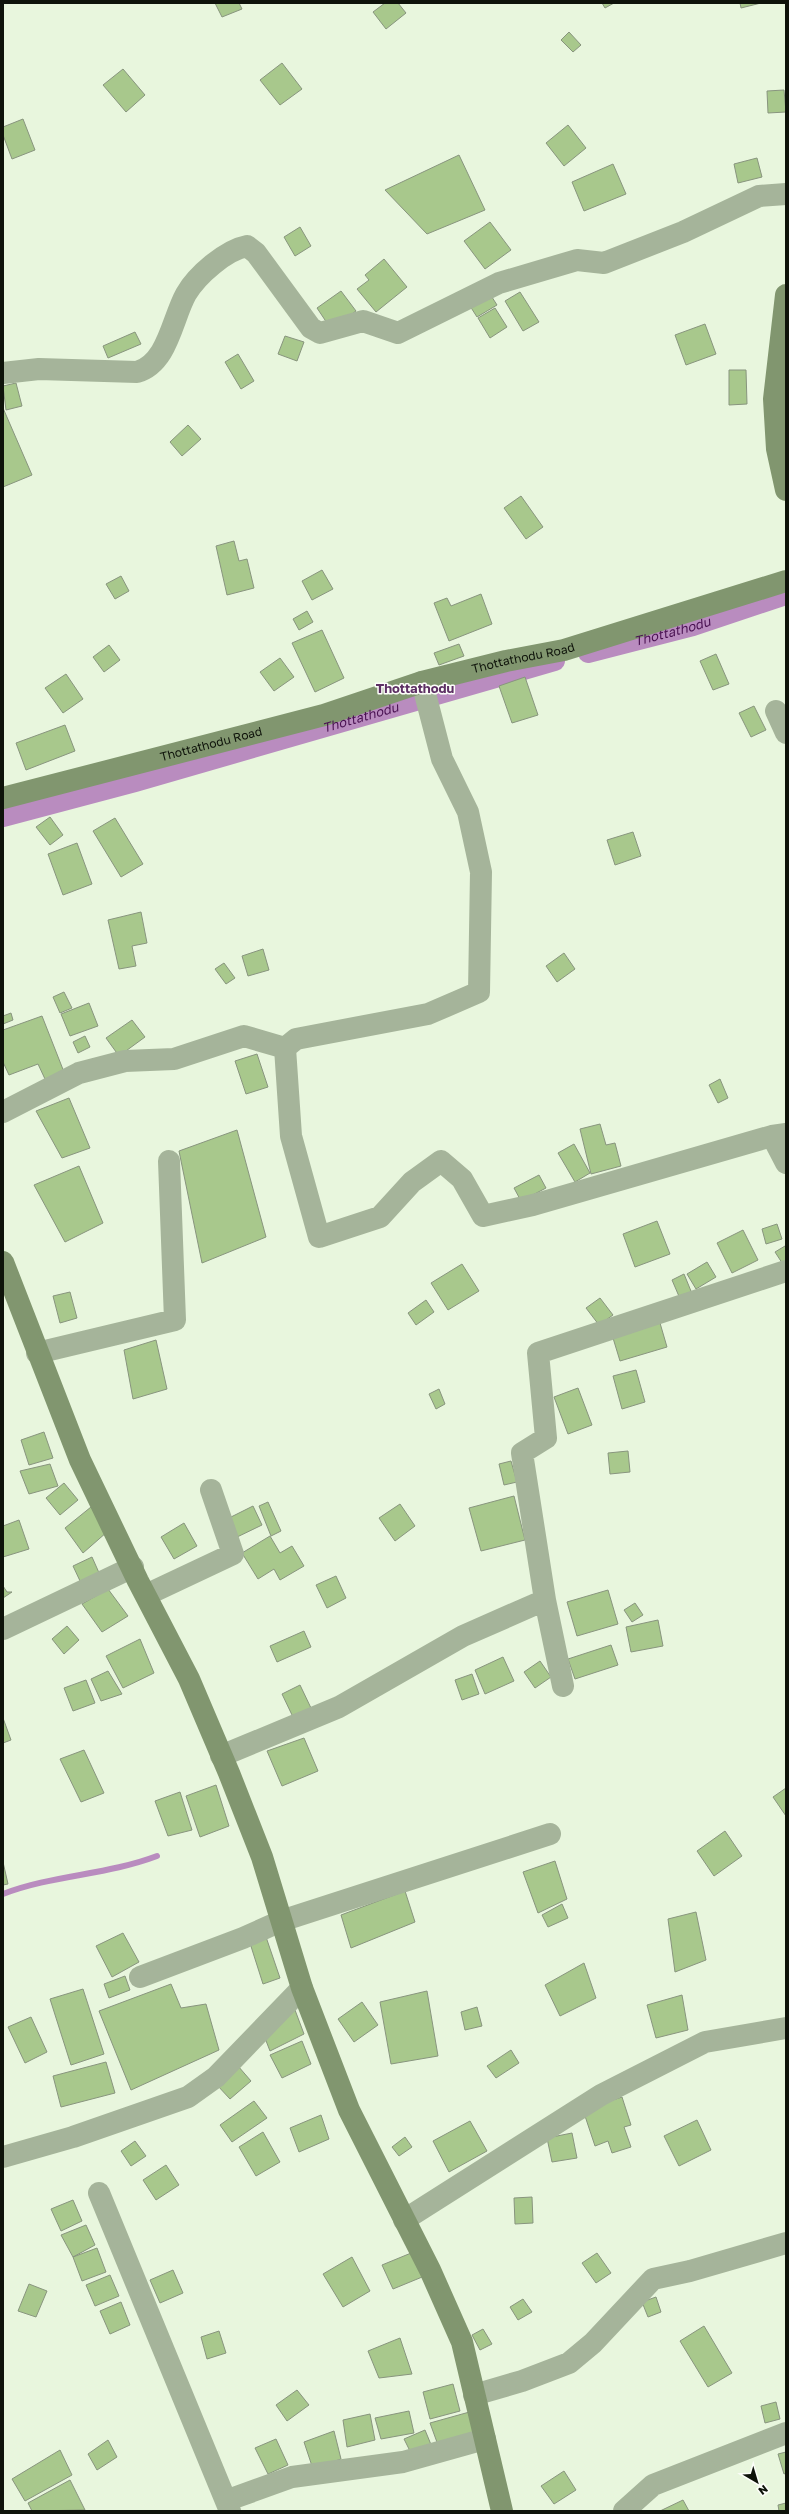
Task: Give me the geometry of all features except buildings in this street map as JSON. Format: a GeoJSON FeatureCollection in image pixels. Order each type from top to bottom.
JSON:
{"type":"FeatureCollection","features":[{"type":"Feature","properties":{"kind":"main road"},"geometry":{"type":"LineString","coordinates":[[786,295],[774,399],[777,449],[786,490]]}},
{"type":"Feature","properties":{"kind":"main road","name":"Thottathodu Road"},"geometry":{"type":"LineString","coordinates":[[3,798],[324,715],[424,691],[506,661],[564,650],[786,581]]}},
{"type":"Feature","properties":{"kind":"main road"},"geometry":{"type":"LineString","coordinates":[[3,1262],[37,1353],[80,1460],[189,1679],[221,1756],[262,1857],[302,1988],[349,2110],[430,2270],[462,2342],[502,2511]]}},
{"type":"Feature","properties":{"kind":"street"},"geometry":{"type":"LineString","coordinates":[[3,373],[39,368],[137,372],[146,370],[156,361],[186,294],[208,269],[234,248],[247,246],[256,253],[311,328],[320,333],[363,321],[398,333],[499,283],[577,260],[604,263],[683,232],[759,196],[786,194]]}},
{"type":"Feature","properties":{"kind":"street"},"geometry":{"type":"LineString","coordinates":[[285,1048],[296,1039],[428,1014],[479,992],[481,872],[468,812],[442,759],[424,691]]}},
{"type":"Feature","properties":{"kind":"street"},"geometry":{"type":"LineString","coordinates":[[776,711],[786,733]]}},
{"type":"Feature","properties":{"kind":"street"},"geometry":{"type":"LineString","coordinates":[[3,1112],[79,1073],[125,1061],[174,1059],[244,1036],[285,1048]]}},
{"type":"Feature","properties":{"kind":"street"},"geometry":{"type":"LineString","coordinates":[[285,1048],[291,1136],[319,1237],[380,1217],[412,1182],[441,1161],[462,1179],[483,1216],[533,1205],[779,1135],[786,1163]]}},
{"type":"Feature","properties":{"kind":"street"},"geometry":{"type":"LineString","coordinates":[[37,1353],[175,1320],[169,1162]]}},
{"type":"Feature","properties":{"kind":"street"},"geometry":{"type":"LineString","coordinates":[[563,1686],[545,1600],[522,1453],[546,1438],[538,1353],[786,1271]]}},
{"type":"Feature","properties":{"kind":"street"},"geometry":{"type":"LineString","coordinates":[[146,1595],[234,1554],[210,1490]]}},
{"type":"Feature","properties":{"kind":"street"},"geometry":{"type":"LineString","coordinates":[[3,1629],[133,1567]]}},
{"type":"Feature","properties":{"kind":"street"},"geometry":{"type":"LineString","coordinates":[[221,1756],[339,1707],[463,1636],[545,1600]]}},
{"type":"Feature","properties":{"kind":"street"},"geometry":{"type":"LineString","coordinates":[[140,1977],[281,1921],[550,1834]]}},
{"type":"Feature","properties":{"kind":"street"},"geometry":{"type":"LineString","coordinates":[[3,2157],[73,2137],[188,2097],[216,2077],[302,1988]]}},
{"type":"Feature","properties":{"kind":"street"},"geometry":{"type":"LineString","coordinates":[[404,2220],[601,2095],[705,2042],[786,2028]]}},
{"type":"Feature","properties":{"kind":"street"},"geometry":{"type":"LineString","coordinates":[[99,2193],[151,2324],[165,2350],[229,2506],[292,2477],[403,2462],[485,2439]]}},
{"type":"Feature","properties":{"kind":"street"},"geometry":{"type":"LineString","coordinates":[[474,2395],[522,2381],[569,2363],[598,2337],[653,2279],[690,2271],[786,2243]]}},
{"type":"Feature","properties":{"kind":"street"},"geometry":{"type":"LineString","coordinates":[[624,2511],[653,2485],[786,2433]]}},
{"type":"Feature","properties":{"kind":"waterway","name":"Thottathodu"},"geometry":{"type":"LineString","coordinates":[[588,653],[693,626],[786,595]]}},
{"type":"Feature","properties":{"kind":"waterway","name":"Thottathodu"},"geometry":{"type":"LineString","coordinates":[[3,817],[135,782],[555,661]]}},
{"type":"Feature","properties":{"kind":"waterway"},"geometry":{"type":"LineString","coordinates":[[3,1894],[41,1883],[119,1867],[157,1856]]}},
{"type":"Feature","properties":{"kind":"district","name":"Thottathodu"},"geometry":{"type":"Point","coordinates":[415,688]}}]}
